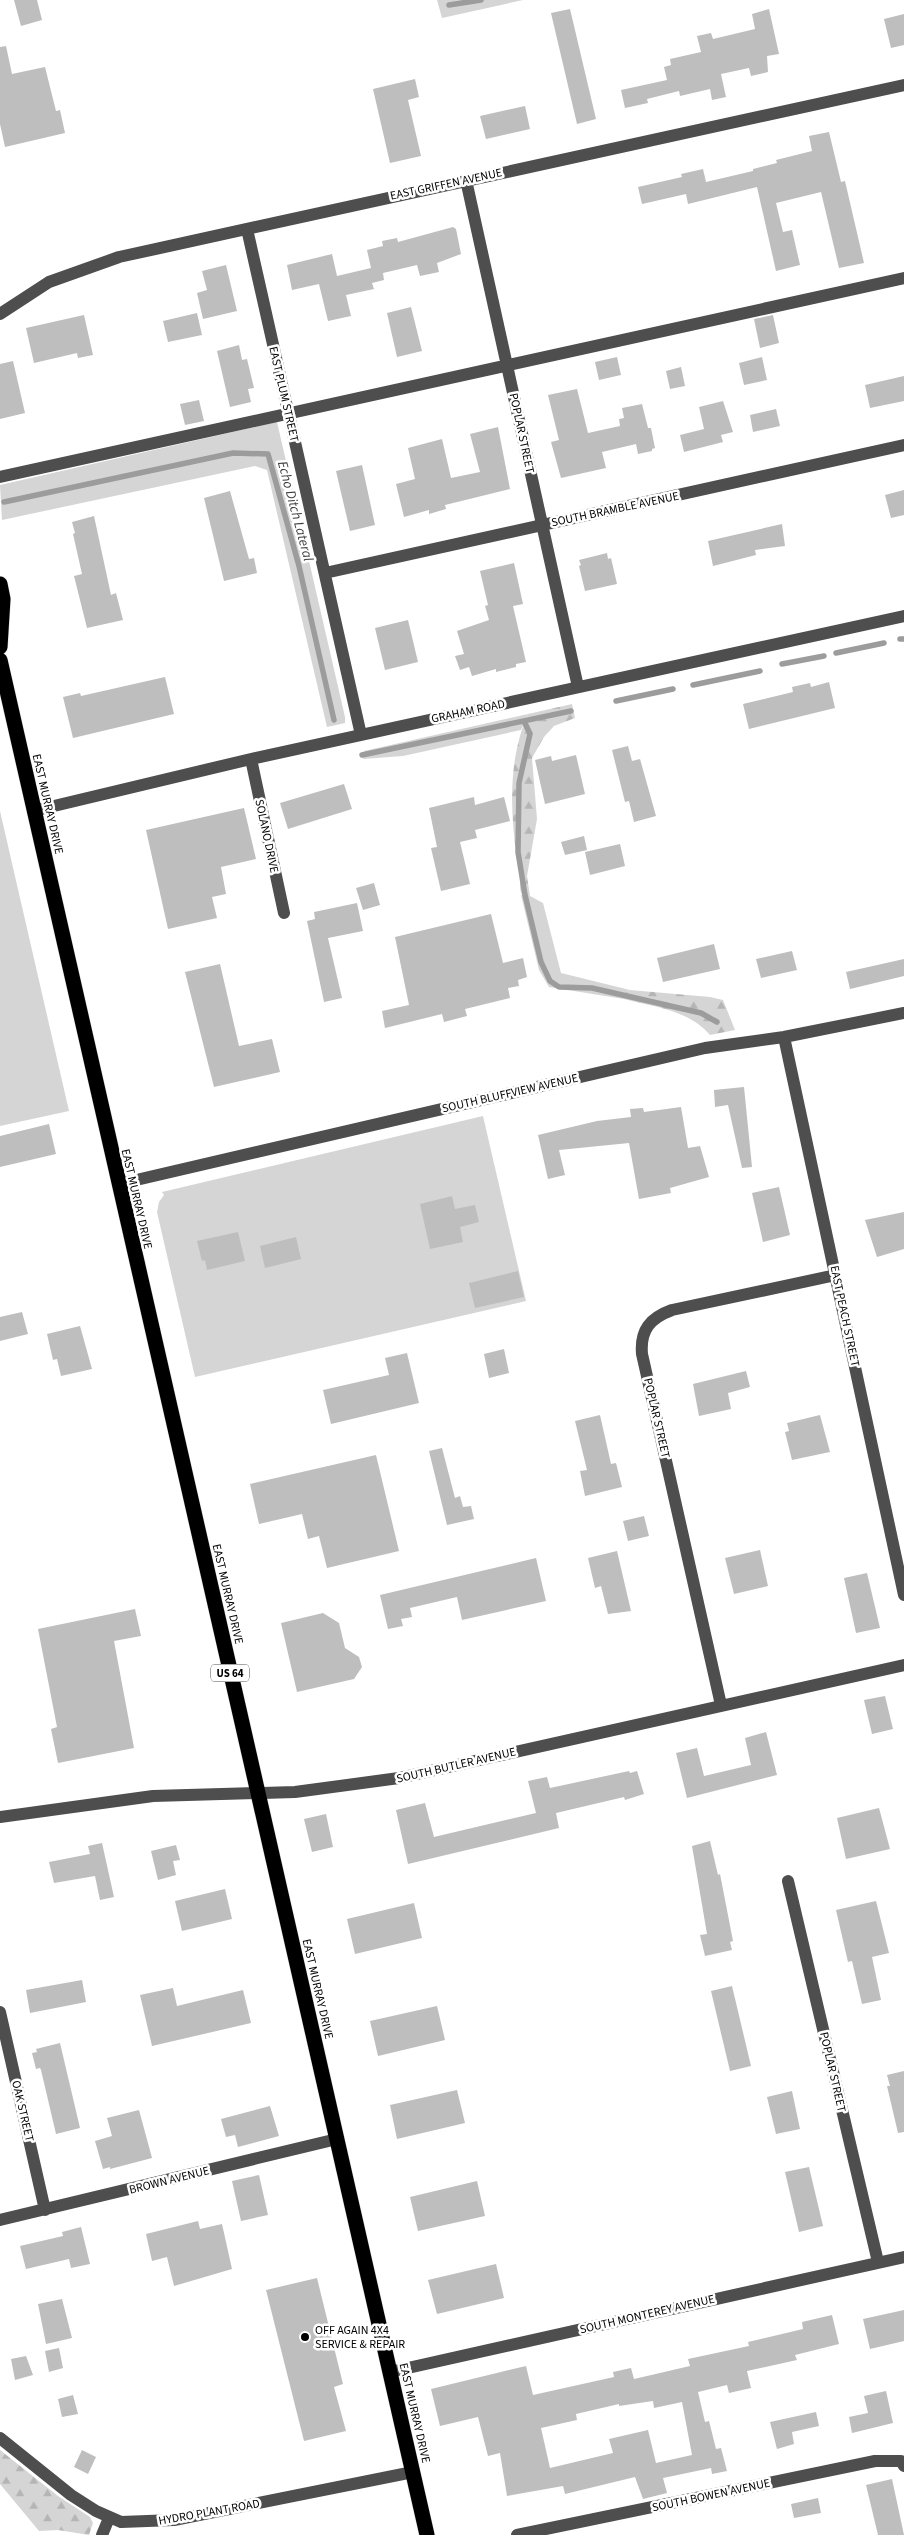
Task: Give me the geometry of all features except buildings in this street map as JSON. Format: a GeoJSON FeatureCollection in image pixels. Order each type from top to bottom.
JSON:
{"type":"FeatureCollection","features":[{"type":"Feature","properties":{"kind":"highway"},"geometry":{"type":"LineString","coordinates":[[0,584],[3,599],[0,647]]}},
{"type":"Feature","properties":{"kind":"highway","name":"EAST MURRAY DRIVE"},"geometry":{"type":"LineString","coordinates":[[0,660],[427,2535]]}},
{"type":"Feature","properties":{"kind":"street","name":"EAST GRIFFEN AVENUE"},"geometry":{"type":"LineString","coordinates":[[0,314],[49,282],[119,257],[904,85]]}},
{"type":"Feature","properties":{"kind":"street","name":"POPLAR STREET"},"geometry":{"type":"LineString","coordinates":[[466,180],[578,687]]}},
{"type":"Feature","properties":{"kind":"street","name":"EAST PLUM STREET"},"geometry":{"type":"LineString","coordinates":[[247,229],[361,735]]}},
{"type":"Feature","properties":{"kind":"street"},"geometry":{"type":"LineString","coordinates":[[0,477],[904,278]]}},
{"type":"Feature","properties":{"kind":"street","name":"SOUTH BRAMBLE AVENUE"},"geometry":{"type":"LineString","coordinates":[[325,572],[904,445]]}},
{"type":"Feature","properties":{"kind":"street","name":"GRAHAM ROAD"},"geometry":{"type":"LineString","coordinates":[[33,811],[251,758],[904,616]]}},
{"type":"Feature","properties":{"kind":"street","name":"SOLANO DRIVE"},"geometry":{"type":"LineString","coordinates":[[251,758],[284,913]]}},
{"type":"Feature","properties":{"kind":"street","name":"SOUTH BLUFFVIEW AVENUE"},"geometry":{"type":"LineString","coordinates":[[118,1184],[705,1048],[784,1037],[904,1013]]}},
{"type":"Feature","properties":{"kind":"street","name":"EAST PEACH STREET"},"geometry":{"type":"LineString","coordinates":[[784,1037],[904,1595]]}},
{"type":"Feature","properties":{"kind":"street","name":"POPLAR STREET"},"geometry":{"type":"LineString","coordinates":[[721,1705],[642,1354],[643,1335],[646,1326],[655,1318],[672,1310],[836,1275]]}},
{"type":"Feature","properties":{"kind":"street","name":"SOUTH BUTLER AVENUE"},"geometry":{"type":"LineString","coordinates":[[0,1818],[154,1796],[295,1792],[399,1778],[904,1665]]}},
{"type":"Feature","properties":{"kind":"street","name":"POPLAR STREET"},"geometry":{"type":"LineString","coordinates":[[788,1881],[878,2262]]}},
{"type":"Feature","properties":{"kind":"street","name":"OAK STREET"},"geometry":{"type":"LineString","coordinates":[[0,2012],[45,2210]]}},
{"type":"Feature","properties":{"kind":"street","name":"BROWN AVENUE"},"geometry":{"type":"LineString","coordinates":[[0,2220],[337,2138]]}},
{"type":"Feature","properties":{"kind":"street","name":"SOUTH MONTEREY AVENUE"},"geometry":{"type":"LineString","coordinates":[[390,2372],[904,2257]]}},
{"type":"Feature","properties":{"kind":"street","name":"HYDRO PLANT ROAD"},"geometry":{"type":"LineString","coordinates":[[0,2438],[71,2495],[109,2518],[121,2522],[141,2523],[174,2520],[413,2472]]}},
{"type":"Feature","properties":{"kind":"street","name":"SOUTH BOWEN AVENUE"},"geometry":{"type":"LineString","coordinates":[[516,2535],[875,2460],[901,2461],[904,2466]]}},
{"type":"Feature","properties":{"kind":"street"},"geometry":{"type":"LineString","coordinates":[[102,2535],[109,2518]]}},
{"type":"Feature","properties":{"kind":"green space"},"geometry":{"type":"Polygon","coordinates":[[[437,0],[523,0],[442,18],[437,0]]]}},
{"type":"Feature","properties":{"kind":"green space"},"geometry":{"type":"Polygon","coordinates":[[[277,422],[345,717],[345,723],[327,727],[267,470],[255,466],[2,520],[0,485],[277,422]]]}},
{"type":"Feature","properties":{"kind":"green space"},"geometry":{"type":"Polygon","coordinates":[[[572,704],[575,718],[554,726],[544,737],[532,758],[537,819],[527,876],[530,896],[523,896],[520,888],[520,872],[512,804],[514,767],[521,731],[528,714],[572,704]]]}},
{"type":"Feature","properties":{"kind":"green space"},"geometry":{"type":"Polygon","coordinates":[[[528,714],[521,730],[403,756],[363,759],[364,751],[528,714]]]}},
{"type":"Feature","properties":{"kind":"green space"},"geometry":{"type":"Polygon","coordinates":[[[0,811],[69,1111],[0,1126],[0,811]]]}},
{"type":"Feature","properties":{"kind":"green space"},"geometry":{"type":"Polygon","coordinates":[[[521,895],[530,896],[543,903],[561,973],[630,990],[625,993],[624,999],[549,987],[539,970],[521,895]]]}},
{"type":"Feature","properties":{"kind":"green space"},"geometry":{"type":"Polygon","coordinates":[[[630,990],[710,997],[723,1000],[735,1030],[710,1035],[692,1020],[681,1015],[659,1007],[624,999],[625,993],[630,990]]]}},
{"type":"Feature","properties":{"kind":"green space"},"geometry":{"type":"Polygon","coordinates":[[[483,1116],[526,1301],[195,1377],[157,1212],[159,1202],[164,1195],[162,1192],[483,1116]]]}},
{"type":"Feature","properties":{"kind":"green space"},"geometry":{"type":"Polygon","coordinates":[[[0,2450],[58,2496],[90,2517],[93,2523],[89,2535],[58,2530],[39,2531],[0,2484],[0,2450]]]}},
{"type":"Feature","properties":{"kind":"waterway"},"geometry":{"type":"LineString","coordinates":[[449,5],[481,0]]}},
{"type":"Feature","properties":{"kind":"waterway","name":"Echo Ditch Lateral"},"geometry":{"type":"LineString","coordinates":[[4,502],[233,453],[268,454],[299,566],[334,720]]}},
{"type":"Feature","properties":{"kind":"waterway","name":"Echo Ditch Lateral"},"geometry":{"type":"LineString","coordinates":[[836,653],[884,643]]}},
{"type":"Feature","properties":{"kind":"waterway","name":"Echo Ditch Lateral"},"geometry":{"type":"LineString","coordinates":[[782,664],[824,656]]}},
{"type":"Feature","properties":{"kind":"waterway","name":"Echo Ditch Lateral"},"geometry":{"type":"LineString","coordinates":[[693,685],[760,671]]}},
{"type":"Feature","properties":{"kind":"waterway","name":"Echo Ditch Lateral"},"geometry":{"type":"LineString","coordinates":[[616,701],[673,689]]}},
{"type":"Feature","properties":{"kind":"waterway","name":"Echo Ditch Lateral"},"geometry":{"type":"LineString","coordinates":[[362,755],[571,711]]}},
{"type":"Feature","properties":{"kind":"waterway"},"geometry":{"type":"LineString","coordinates":[[524,721],[530,734],[519,783],[518,852],[525,895],[541,962],[550,981],[559,987],[592,988],[701,1013],[717,1022]]}},
{"type":"Feature","properties":{"kind":"place","name":"OFF AGAIN 4X4 SERVICE & REPAIR"},"geometry":{"type":"Point","coordinates":[305,2337]}}]}
